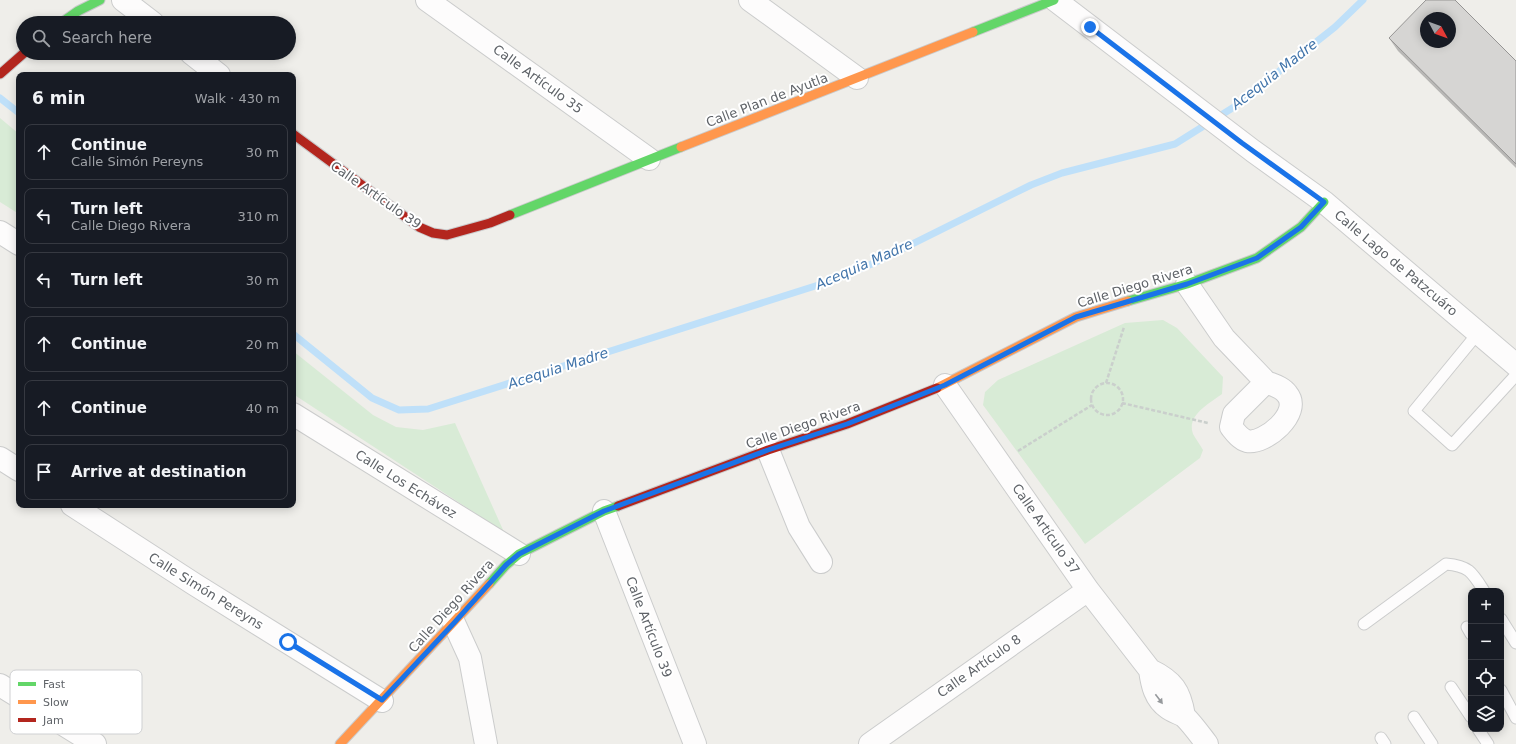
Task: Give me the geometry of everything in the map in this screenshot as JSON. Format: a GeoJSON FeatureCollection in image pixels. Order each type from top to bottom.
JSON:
{"type":"FeatureCollection","features":[{"type":"Feature","properties":{"kind":"street"},"geometry":{"type":"LineString","coordinates":[[71,16],[100,0]]}},
{"type":"Feature","properties":{"kind":"street"},"geometry":{"type":"LineString","coordinates":[[123,0],[144,16]]}},
{"type":"Feature","properties":{"kind":"street","name":"Calle Artículo 35"},"geometry":{"type":"LineString","coordinates":[[427,0],[649,159]]}},
{"type":"Feature","properties":{"kind":"street"},"geometry":{"type":"LineString","coordinates":[[750,0],[857,78]]}},
{"type":"Feature","properties":{"kind":"street","name":"Calle Plan de Ayutla"},"geometry":{"type":"LineString","coordinates":[[490,223],[1055,0]]}},
{"type":"Feature","properties":{"kind":"street","name":"Calle Lago de Patzcuáro"},"geometry":{"type":"LineString","coordinates":[[1055,0],[1197,110],[1324,202],[1516,365]]}},
{"type":"Feature","properties":{"kind":"street"},"geometry":{"type":"LineString","coordinates":[[2,71],[16,60]]}},
{"type":"Feature","properties":{"kind":"street"},"geometry":{"type":"LineString","coordinates":[[200,60],[215,72]]}},
{"type":"Feature","properties":{"kind":"street","name":"Calle Artículo 39"},"geometry":{"type":"LineString","coordinates":[[296,136],[419,227],[433,233],[447,235],[490,223]]}},
{"type":"Feature","properties":{"kind":"street","name":"Calle Diego Rivera"},"geometry":{"type":"LineString","coordinates":[[340,744],[454,623],[506,565],[519,554],[604,511],[768,450],[847,424],[945,385],[1076,317],[1187,284],[1257,258],[1301,227],[1324,202]]}},
{"type":"Feature","properties":{"kind":"street"},"geometry":{"type":"LineString","coordinates":[[0,232],[16,242]]}},
{"type":"Feature","properties":{"kind":"street"},"geometry":{"type":"LineString","coordinates":[[1187,284],[1224,338],[1266,382],[1280,387],[1288,394],[1291,405],[1285,421],[1262,439],[1248,441],[1239,436],[1230,427],[1234,414],[1266,382]]}},
{"type":"Feature","properties":{"kind":"street","name":"Calle Artículo 37"},"geometry":{"type":"LineString","coordinates":[[945,385],[1088,590],[1150,670],[1164,677],[1177,691],[1182,701],[1184,716],[1207,744]]}},
{"type":"Feature","properties":{"kind":"street","name":"Calle Los Echávez"},"geometry":{"type":"LineString","coordinates":[[296,416],[519,554]]}},
{"type":"Feature","properties":{"kind":"street"},"geometry":{"type":"LineString","coordinates":[[768,450],[799,527],[821,562]]}},
{"type":"Feature","properties":{"kind":"street"},"geometry":{"type":"LineString","coordinates":[[0,458],[16,468]]}},
{"type":"Feature","properties":{"kind":"street","name":"Calle Simón Pereyns"},"geometry":{"type":"LineString","coordinates":[[77,508],[194,584],[382,700]]}},
{"type":"Feature","properties":{"kind":"street","name":"Calle Artículo 39"},"geometry":{"type":"LineString","coordinates":[[604,511],[695,744]]}},
{"type":"Feature","properties":{"kind":"street","name":"Calle Artículo 8"},"geometry":{"type":"LineString","coordinates":[[870,744],[1088,590]]}},
{"type":"Feature","properties":{"kind":"street"},"geometry":{"type":"LineString","coordinates":[[454,623],[470,658],[486,744]]}},
{"type":"Feature","properties":{"kind":"street"},"geometry":{"type":"LineString","coordinates":[[0,685],[10,691]]}},
{"type":"Feature","properties":{"kind":"street"},"geometry":{"type":"LineString","coordinates":[[79,734],[95,744]]}},
{"type":"Feature","properties":{"kind":"lane"},"geometry":{"type":"LineString","coordinates":[[1478,333],[1414,411],[1452,445],[1516,375]]}},
{"type":"Feature","properties":{"kind":"lane"},"geometry":{"type":"LineString","coordinates":[[1364,624],[1446,564],[1461,565],[1474,574],[1482,588]]}},
{"type":"Feature","properties":{"kind":"lane"},"geometry":{"type":"LineString","coordinates":[[1504,624],[1516,643]]}},
{"type":"Feature","properties":{"kind":"lane"},"geometry":{"type":"LineString","coordinates":[[1451,687],[1468,712]]}},
{"type":"Feature","properties":{"kind":"lane"},"geometry":{"type":"LineString","coordinates":[[1504,696],[1516,718]]}},
{"type":"Feature","properties":{"kind":"lane"},"geometry":{"type":"LineString","coordinates":[[1414,717],[1432,744]]}},
{"type":"Feature","properties":{"kind":"lane"},"geometry":{"type":"LineString","coordinates":[[1480,732],[1488,744]]}},
{"type":"Feature","properties":{"kind":"path"},"geometry":{"type":"LineString","coordinates":[[1106,383],[1125,323],[1120,305]]}},
{"type":"Feature","properties":{"kind":"path"},"geometry":{"type":"LineString","coordinates":[[1100,384],[1114,384],[1118,388],[1122,398],[1122,403],[1119,408],[1110,414],[1099,413],[1092,405],[1091,397],[1093,392],[1100,384]]}},
{"type":"Feature","properties":{"kind":"path"},"geometry":{"type":"LineString","coordinates":[[1122,403],[1192,420],[1230,427]]}},
{"type":"Feature","properties":{"kind":"path"},"geometry":{"type":"LineString","coordinates":[[999,463],[1092,405]]}},
{"type":"Feature","properties":{"kind":"green space"},"geometry":{"type":"Polygon","coordinates":[[[0,118],[16,131],[16,212],[0,202],[0,118]]]}},
{"type":"Feature","properties":{"kind":"green space"},"geometry":{"type":"Polygon","coordinates":[[[1163,320],[1177,328],[1223,377],[1222,394],[1200,410],[1193,421],[1193,434],[1203,450],[1200,458],[1085,544],[983,405],[985,392],[998,380],[1125,323],[1163,320]]]}},
{"type":"Feature","properties":{"kind":"green space"},"geometry":{"type":"Polygon","coordinates":[[[296,353],[373,415],[396,427],[423,430],[455,423],[504,532],[296,396],[296,353]]]}},
{"type":"Feature","properties":{"kind":"building"},"geometry":{"type":"Polygon","coordinates":[[[1426,0],[1455,0],[1516,61],[1516,164],[1389,38],[1426,0]]]}},
{"type":"Feature","properties":{"kind":"waterway","name":"Acequia Madre"},"geometry":{"type":"LineString","coordinates":[[296,336],[372,398],[399,410],[428,409],[831,281],[874,263],[1031,185],[1062,173],[1175,144],[1234,107],[1335,27],[1363,0]]}},
{"type":"Feature","properties":{"kind":"waterway","name":"Acequia Madre"},"geometry":{"type":"LineString","coordinates":[[0,98],[16,111]]}},
{"type":"Feature","properties":{"kind":"traffic: fast"},"geometry":{"type":"LineString","coordinates":[[71,16],[100,0]]}},
{"type":"Feature","properties":{"kind":"traffic: fast"},"geometry":{"type":"LineString","coordinates":[[973,32],[1054,0]]}},
{"type":"Feature","properties":{"kind":"traffic: fast"},"geometry":{"type":"LineString","coordinates":[[510,215],[681,147]]}},
{"type":"Feature","properties":{"kind":"traffic: fast"},"geometry":{"type":"LineString","coordinates":[[1128,301],[1187,284],[1257,258],[1301,227],[1324,202]]}},
{"type":"Feature","properties":{"kind":"traffic: fast"},"geometry":{"type":"LineString","coordinates":[[489,584],[506,565],[519,554],[604,511],[618,506]]}},
{"type":"Feature","properties":{"kind":"traffic: slow"},"geometry":{"type":"LineString","coordinates":[[681,147],[973,32]]}},
{"type":"Feature","properties":{"kind":"traffic: slow"},"geometry":{"type":"LineString","coordinates":[[937,388],[1076,317],[1128,301]]}},
{"type":"Feature","properties":{"kind":"traffic: slow"},"geometry":{"type":"LineString","coordinates":[[340,744],[489,584]]}},
{"type":"Feature","properties":{"kind":"traffic: jam"},"geometry":{"type":"LineString","coordinates":[[0,74],[16,60]]}},
{"type":"Feature","properties":{"kind":"traffic: jam"},"geometry":{"type":"LineString","coordinates":[[296,136],[419,227],[433,233],[447,235],[490,223],[510,215]]}},
{"type":"Feature","properties":{"kind":"traffic: jam"},"geometry":{"type":"LineString","coordinates":[[618,506],[768,450],[847,424],[937,388]]}},
{"type":"Feature","properties":{"kind":"route"},"geometry":{"type":"LineString","coordinates":[[288,642],[382,700],[506,565],[519,554],[604,511],[768,450],[847,424],[945,385],[1076,317],[1187,284],[1257,258],[1301,227],[1324,202],[1197,110],[1090,27]]}}]}
